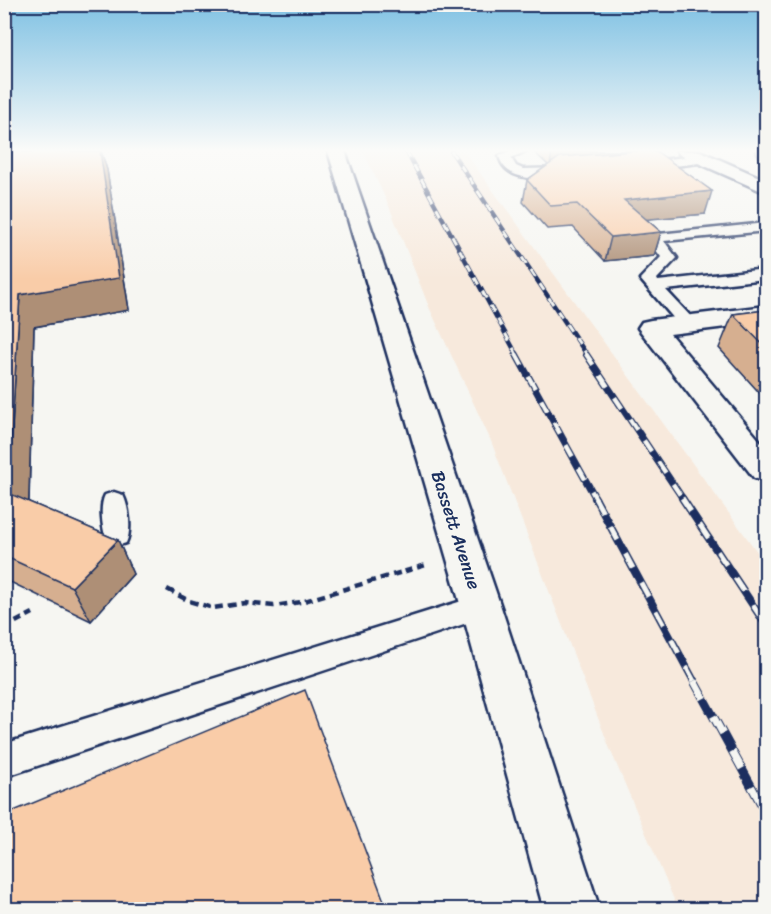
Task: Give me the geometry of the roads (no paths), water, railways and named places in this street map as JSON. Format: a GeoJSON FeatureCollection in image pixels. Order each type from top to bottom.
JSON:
{"type":"FeatureCollection","features":[{"type":"Feature","properties":{"kind":"street","name":"Bassett Avenue"},"geometry":{"type":"LineString","coordinates":[[352,194],[481,607],[572,909]]}},
{"type":"Feature","properties":{"kind":"street"},"geometry":{"type":"LineString","coordinates":[[766,314],[651,328],[766,470]]}},
{"type":"Feature","properties":{"kind":"lane"},"geometry":{"type":"LineString","coordinates":[[688,324],[648,279],[669,258],[654,238],[766,227]]}},
{"type":"Feature","properties":{"kind":"lane"},"geometry":{"type":"LineString","coordinates":[[654,286],[766,274]]}},
{"type":"Feature","properties":{"kind":"lane"},"geometry":{"type":"LineString","coordinates":[[114,501],[117,536]]}},
{"type":"Feature","properties":{"kind":"lane"},"geometry":{"type":"LineString","coordinates":[[4,761],[481,607]]}},
{"type":"Feature","properties":{"kind":"railway"},"geometry":{"type":"LineString","coordinates":[[429,194],[517,355]]}},
{"type":"Feature","properties":{"kind":"railway"},"geometry":{"type":"LineString","coordinates":[[479,194],[587,355]]}},
{"type":"Feature","properties":{"kind":"railway"},"geometry":{"type":"LineString","coordinates":[[516,354],[596,499]]}},
{"type":"Feature","properties":{"kind":"railway"},"geometry":{"type":"LineString","coordinates":[[586,354],[683,499]]}},
{"type":"Feature","properties":{"kind":"railway"},"geometry":{"type":"LineString","coordinates":[[595,498],[695,683]]}},
{"type":"Feature","properties":{"kind":"railway"},"geometry":{"type":"LineString","coordinates":[[682,498],[766,625]]}},
{"type":"Feature","properties":{"kind":"railway"},"geometry":{"type":"LineString","coordinates":[[694,681],[766,813]]}}]}
